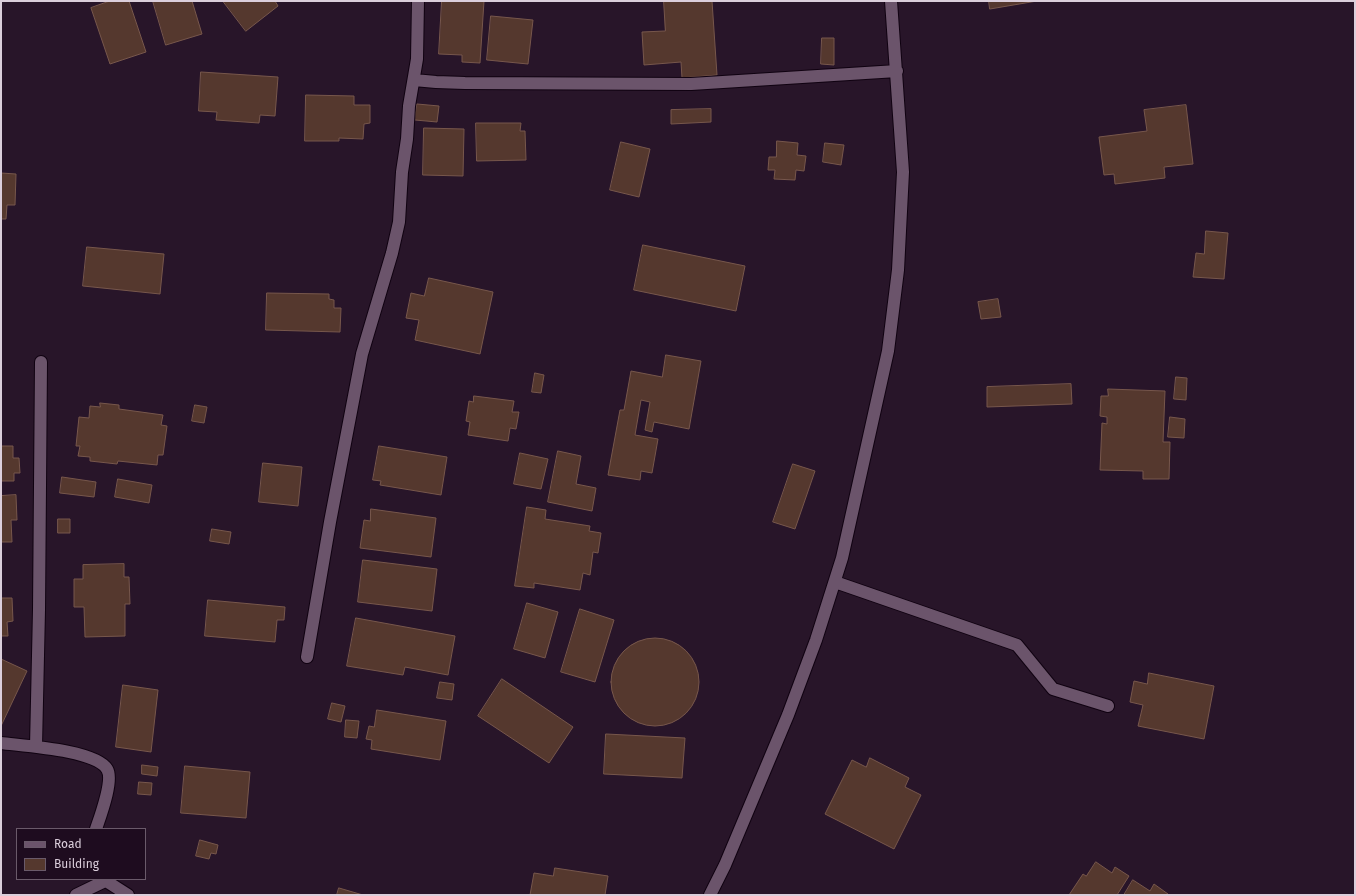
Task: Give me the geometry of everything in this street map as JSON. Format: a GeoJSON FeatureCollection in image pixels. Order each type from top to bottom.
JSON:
{"type":"FeatureCollection","features":[{"type":"Feature","properties":{"kind":"street"},"geometry":{"type":"LineString","coordinates":[[306,657],[362,354],[392,253],[399,222],[402,172],[416,59],[418,1]]}},
{"type":"Feature","properties":{"kind":"street"},"geometry":{"type":"LineString","coordinates":[[710,895],[725,865],[788,715],[816,640],[835,582],[842,558],[888,351],[897,277],[903,172],[891,1]]}},
{"type":"Feature","properties":{"kind":"street"},"geometry":{"type":"LineString","coordinates":[[414,80],[465,83],[691,84],[897,71]]}},
{"type":"Feature","properties":{"kind":"street"},"geometry":{"type":"LineString","coordinates":[[36,746],[39,610],[41,362]]}},
{"type":"Feature","properties":{"kind":"street"},"geometry":{"type":"LineString","coordinates":[[835,582],[1017,645],[1053,689],[1108,706]]}},
{"type":"Feature","properties":{"kind":"street"},"geometry":{"type":"LineString","coordinates":[[1,743],[36,746],[62,751],[94,759],[107,769],[110,778],[104,807],[96,828]]}},
{"type":"Feature","properties":{"kind":"street"},"geometry":{"type":"LineString","coordinates":[[76,895],[104,880],[128,895]]}},
{"type":"Feature","properties":{"kind":"building"},"geometry":{"type":"Polygon","coordinates":[[[110,1],[129,1],[146,52],[110,64],[91,8],[110,1]]]}},
{"type":"Feature","properties":{"kind":"building"},"geometry":{"type":"Polygon","coordinates":[[[153,1],[192,1],[202,34],[166,45],[153,1]]]}},
{"type":"Feature","properties":{"kind":"building"},"geometry":{"type":"Polygon","coordinates":[[[223,1],[275,1],[278,6],[246,31],[223,1]]]}},
{"type":"Feature","properties":{"kind":"building"},"geometry":{"type":"Polygon","coordinates":[[[442,1],[484,1],[480,63],[462,62],[462,55],[439,54],[442,1]]]}},
{"type":"Feature","properties":{"kind":"building"},"geometry":{"type":"Polygon","coordinates":[[[664,1],[712,1],[717,75],[682,78],[681,62],[644,65],[642,32],[665,31],[664,1]]]}},
{"type":"Feature","properties":{"kind":"building"},"geometry":{"type":"Polygon","coordinates":[[[989,1],[1037,1],[990,9],[989,1]]]}},
{"type":"Feature","properties":{"kind":"building"},"geometry":{"type":"Polygon","coordinates":[[[491,16],[533,20],[528,64],[487,60],[491,16]]]}},
{"type":"Feature","properties":{"kind":"building"},"geometry":{"type":"Polygon","coordinates":[[[822,38],[834,38],[834,65],[821,64],[822,38]]]}},
{"type":"Feature","properties":{"kind":"building"},"geometry":{"type":"Polygon","coordinates":[[[201,72],[278,77],[275,116],[260,115],[259,123],[216,120],[217,112],[199,111],[201,72]]]}},
{"type":"Feature","properties":{"kind":"building"},"geometry":{"type":"Polygon","coordinates":[[[306,95],[354,96],[354,105],[370,105],[370,123],[364,124],[363,139],[339,138],[339,141],[305,141],[306,95]]]}},
{"type":"Feature","properties":{"kind":"building"},"geometry":{"type":"Polygon","coordinates":[[[417,104],[439,106],[437,122],[415,120],[417,104]]]}},
{"type":"Feature","properties":{"kind":"building"},"geometry":{"type":"Polygon","coordinates":[[[1186,105],[1193,164],[1164,167],[1165,178],[1115,184],[1114,174],[1104,175],[1099,137],[1147,131],[1144,110],[1186,105]]]}},
{"type":"Feature","properties":{"kind":"building"},"geometry":{"type":"Polygon","coordinates":[[[711,109],[711,122],[671,124],[671,110],[711,109]]]}},
{"type":"Feature","properties":{"kind":"building"},"geometry":{"type":"Polygon","coordinates":[[[476,123],[521,123],[520,131],[525,131],[526,160],[477,161],[476,123]]]}},
{"type":"Feature","properties":{"kind":"building"},"geometry":{"type":"Polygon","coordinates":[[[424,128],[464,129],[463,176],[423,175],[424,128]]]}},
{"type":"Feature","properties":{"kind":"building"},"geometry":{"type":"Polygon","coordinates":[[[777,141],[798,143],[797,155],[806,156],[804,171],[796,170],[795,180],[774,179],[775,170],[768,170],[769,157],[776,157],[777,141]]]}},
{"type":"Feature","properties":{"kind":"building"},"geometry":{"type":"Polygon","coordinates":[[[621,142],[650,149],[639,197],[610,190],[621,142]]]}},
{"type":"Feature","properties":{"kind":"building"},"geometry":{"type":"Polygon","coordinates":[[[825,143],[844,145],[841,165],[823,162],[825,143]]]}},
{"type":"Feature","properties":{"kind":"building"},"geometry":{"type":"Polygon","coordinates":[[[1,173],[16,174],[15,205],[7,205],[6,219],[1,219],[1,173]]]}},
{"type":"Feature","properties":{"kind":"building"},"geometry":{"type":"Polygon","coordinates":[[[1206,231],[1228,233],[1224,279],[1193,277],[1196,253],[1204,254],[1206,231]]]}},
{"type":"Feature","properties":{"kind":"building"},"geometry":{"type":"Polygon","coordinates":[[[643,245],[745,266],[736,311],[634,290],[643,245]]]}},
{"type":"Feature","properties":{"kind":"building"},"geometry":{"type":"Polygon","coordinates":[[[87,247],[164,254],[160,294],[83,286],[87,247]]]}},
{"type":"Feature","properties":{"kind":"building"},"geometry":{"type":"Polygon","coordinates":[[[429,278],[493,292],[480,354],[415,340],[419,320],[406,318],[411,293],[424,296],[429,278]]]}},
{"type":"Feature","properties":{"kind":"building"},"geometry":{"type":"Polygon","coordinates":[[[267,293],[329,294],[329,299],[334,300],[334,308],[341,308],[340,332],[266,330],[267,293]]]}},
{"type":"Feature","properties":{"kind":"building"},"geometry":{"type":"Polygon","coordinates":[[[998,299],[1001,317],[981,319],[978,302],[998,299]]]}},
{"type":"Feature","properties":{"kind":"building"},"geometry":{"type":"Polygon","coordinates":[[[666,355],[701,361],[689,429],[654,422],[652,432],[645,430],[650,402],[641,400],[635,435],[658,439],[652,473],[641,471],[640,480],[608,475],[620,410],[624,410],[631,371],[662,377],[666,355]]]}},
{"type":"Feature","properties":{"kind":"building"},"geometry":{"type":"Polygon","coordinates":[[[535,373],[544,375],[541,393],[532,392],[535,373]]]}},
{"type":"Feature","properties":{"kind":"building"},"geometry":{"type":"Polygon","coordinates":[[[1176,377],[1187,378],[1186,400],[1174,399],[1176,377]]]}},
{"type":"Feature","properties":{"kind":"building"},"geometry":{"type":"Polygon","coordinates":[[[1071,384],[1072,404],[987,407],[987,387],[1071,384]]]}},
{"type":"Feature","properties":{"kind":"building"},"geometry":{"type":"Polygon","coordinates":[[[1108,389],[1165,391],[1163,442],[1170,442],[1169,479],[1143,479],[1143,471],[1100,470],[1102,423],[1107,424],[1107,417],[1100,416],[1101,396],[1108,396],[1108,389]]]}},
{"type":"Feature","properties":{"kind":"building"},"geometry":{"type":"Polygon","coordinates":[[[474,396],[514,401],[512,412],[519,412],[516,429],[510,428],[508,441],[468,435],[470,422],[466,421],[469,401],[473,402],[474,396]]]}},
{"type":"Feature","properties":{"kind":"building"},"geometry":{"type":"Polygon","coordinates":[[[100,403],[119,405],[119,409],[163,415],[161,425],[167,426],[163,455],[158,455],[157,465],[118,461],[117,464],[90,461],[90,457],[78,456],[80,446],[76,446],[79,417],[89,418],[90,406],[100,407],[100,403]]]}},
{"type":"Feature","properties":{"kind":"building"},"geometry":{"type":"Polygon","coordinates":[[[195,405],[207,407],[204,423],[192,421],[195,405]]]}},
{"type":"Feature","properties":{"kind":"building"},"geometry":{"type":"Polygon","coordinates":[[[1170,417],[1185,419],[1184,438],[1168,437],[1170,417]]]}},
{"type":"Feature","properties":{"kind":"building"},"geometry":{"type":"Polygon","coordinates":[[[1,446],[13,446],[13,458],[19,458],[20,473],[14,473],[14,481],[1,481],[1,446]]]}},
{"type":"Feature","properties":{"kind":"building"},"geometry":{"type":"Polygon","coordinates":[[[379,446],[447,457],[441,495],[380,485],[381,481],[373,480],[379,446]]]}},
{"type":"Feature","properties":{"kind":"building"},"geometry":{"type":"Polygon","coordinates":[[[558,451],[581,456],[576,484],[596,488],[592,511],[548,502],[558,451]]]}},
{"type":"Feature","properties":{"kind":"building"},"geometry":{"type":"Polygon","coordinates":[[[520,453],[548,459],[541,489],[514,484],[520,453]]]}},
{"type":"Feature","properties":{"kind":"building"},"geometry":{"type":"Polygon","coordinates":[[[263,463],[302,467],[298,506],[259,502],[263,463]]]}},
{"type":"Feature","properties":{"kind":"building"},"geometry":{"type":"Polygon","coordinates":[[[793,464],[815,471],[795,529],[773,522],[793,464]]]}},
{"type":"Feature","properties":{"kind":"building"},"geometry":{"type":"Polygon","coordinates":[[[62,477],[96,482],[94,497],[60,493],[62,477]]]}},
{"type":"Feature","properties":{"kind":"building"},"geometry":{"type":"Polygon","coordinates":[[[118,479],[152,485],[149,503],[115,497],[118,479]]]}},
{"type":"Feature","properties":{"kind":"building"},"geometry":{"type":"Polygon","coordinates":[[[16,495],[17,520],[11,520],[12,542],[1,542],[1,496],[16,495]]]}},
{"type":"Feature","properties":{"kind":"building"},"geometry":{"type":"Polygon","coordinates":[[[527,507],[546,510],[545,519],[590,526],[589,531],[601,533],[598,553],[593,552],[590,575],[583,573],[580,590],[534,583],[534,588],[515,586],[527,507]]]}},
{"type":"Feature","properties":{"kind":"building"},"geometry":{"type":"Polygon","coordinates":[[[371,509],[436,518],[431,557],[360,548],[364,520],[370,521],[371,509]]]}},
{"type":"Feature","properties":{"kind":"building"},"geometry":{"type":"Polygon","coordinates":[[[58,519],[70,519],[70,533],[58,533],[58,519]]]}},
{"type":"Feature","properties":{"kind":"building"},"geometry":{"type":"Polygon","coordinates":[[[212,529],[231,532],[229,544],[210,541],[212,529]]]}},
{"type":"Feature","properties":{"kind":"building"},"geometry":{"type":"Polygon","coordinates":[[[363,560],[437,569],[432,611],[358,602],[363,560]]]}},
{"type":"Feature","properties":{"kind":"building"},"geometry":{"type":"Polygon","coordinates":[[[124,564],[124,577],[129,577],[130,604],[125,604],[125,636],[85,637],[84,607],[74,607],[74,579],[83,579],[83,565],[124,564]]]}},
{"type":"Feature","properties":{"kind":"building"},"geometry":{"type":"Polygon","coordinates":[[[1,598],[12,598],[13,621],[7,622],[8,636],[1,636],[1,598]]]}},
{"type":"Feature","properties":{"kind":"building"},"geometry":{"type":"Polygon","coordinates":[[[208,600],[285,607],[284,620],[277,620],[275,642],[205,636],[208,600]]]}},
{"type":"Feature","properties":{"kind":"building"},"geometry":{"type":"Polygon","coordinates":[[[527,603],[558,612],[545,658],[514,649],[527,603]]]}},
{"type":"Feature","properties":{"kind":"building"},"geometry":{"type":"Polygon","coordinates":[[[580,609],[614,620],[595,682],[561,672],[580,609]]]}},
{"type":"Feature","properties":{"kind":"building"},"geometry":{"type":"Polygon","coordinates":[[[356,618],[455,636],[448,675],[405,667],[403,675],[347,666],[356,618]]]}},
{"type":"Feature","properties":{"kind":"building"},"geometry":{"type":"Polygon","coordinates":[[[655,638],[672,642],[686,651],[695,665],[699,682],[695,699],[686,713],[672,722],[655,726],[638,722],[624,713],[615,699],[611,682],[615,665],[624,651],[638,642],[655,638]]]}},
{"type":"Feature","properties":{"kind":"building"},"geometry":{"type":"Polygon","coordinates":[[[1,659],[27,671],[1,726],[1,659]]]}},
{"type":"Feature","properties":{"kind":"building"},"geometry":{"type":"Polygon","coordinates":[[[1149,673],[1214,686],[1204,739],[1138,726],[1143,705],[1130,702],[1134,681],[1147,684],[1149,673]]]}},
{"type":"Feature","properties":{"kind":"building"},"geometry":{"type":"Polygon","coordinates":[[[502,679],[573,727],[549,763],[478,716],[502,679]]]}},
{"type":"Feature","properties":{"kind":"building"},"geometry":{"type":"Polygon","coordinates":[[[440,682],[454,684],[452,700],[437,698],[440,682]]]}},
{"type":"Feature","properties":{"kind":"building"},"geometry":{"type":"Polygon","coordinates":[[[123,685],[158,690],[151,752],[116,747],[123,685]]]}},
{"type":"Feature","properties":{"kind":"building"},"geometry":{"type":"Polygon","coordinates":[[[332,703],[345,706],[341,722],[328,719],[332,703]]]}},
{"type":"Feature","properties":{"kind":"building"},"geometry":{"type":"Polygon","coordinates":[[[377,710],[446,721],[440,760],[371,749],[372,740],[366,739],[369,726],[374,727],[377,710]]]}},
{"type":"Feature","properties":{"kind":"building"},"geometry":{"type":"Polygon","coordinates":[[[346,720],[359,721],[357,738],[345,737],[346,720]]]}},
{"type":"Feature","properties":{"kind":"building"},"geometry":{"type":"Polygon","coordinates":[[[606,734],[685,738],[682,778],[604,774],[606,734]]]}},
{"type":"Feature","properties":{"kind":"building"},"geometry":{"type":"Polygon","coordinates":[[[870,758],[909,778],[905,787],[921,795],[894,849],[825,814],[852,760],[866,767],[870,758]]]}},
{"type":"Feature","properties":{"kind":"building"},"geometry":{"type":"Polygon","coordinates":[[[142,765],[158,767],[157,776],[142,774],[142,765]]]}},
{"type":"Feature","properties":{"kind":"building"},"geometry":{"type":"Polygon","coordinates":[[[185,766],[250,772],[246,818],[181,813],[185,766]]]}},
{"type":"Feature","properties":{"kind":"building"},"geometry":{"type":"Polygon","coordinates":[[[139,782],[152,783],[151,795],[138,794],[139,782]]]}},
{"type":"Feature","properties":{"kind":"building"},"geometry":{"type":"Polygon","coordinates":[[[200,840],[218,845],[216,854],[211,853],[209,859],[196,856],[200,840]]]}},
{"type":"Feature","properties":{"kind":"building"},"geometry":{"type":"Polygon","coordinates":[[[1096,862],[1112,873],[1115,867],[1129,876],[1117,895],[1069,895],[1083,874],[1086,876],[1096,862]]]}},
{"type":"Feature","properties":{"kind":"building"},"geometry":{"type":"Polygon","coordinates":[[[555,868],[608,876],[605,895],[530,895],[534,873],[553,876],[555,868]]]}},
{"type":"Feature","properties":{"kind":"building"},"geometry":{"type":"Polygon","coordinates":[[[1133,880],[1150,891],[1154,884],[1168,895],[1124,895],[1133,880]]]}},
{"type":"Feature","properties":{"kind":"building"},"geometry":{"type":"Polygon","coordinates":[[[339,888],[363,895],[337,895],[339,888]]]}}]}
